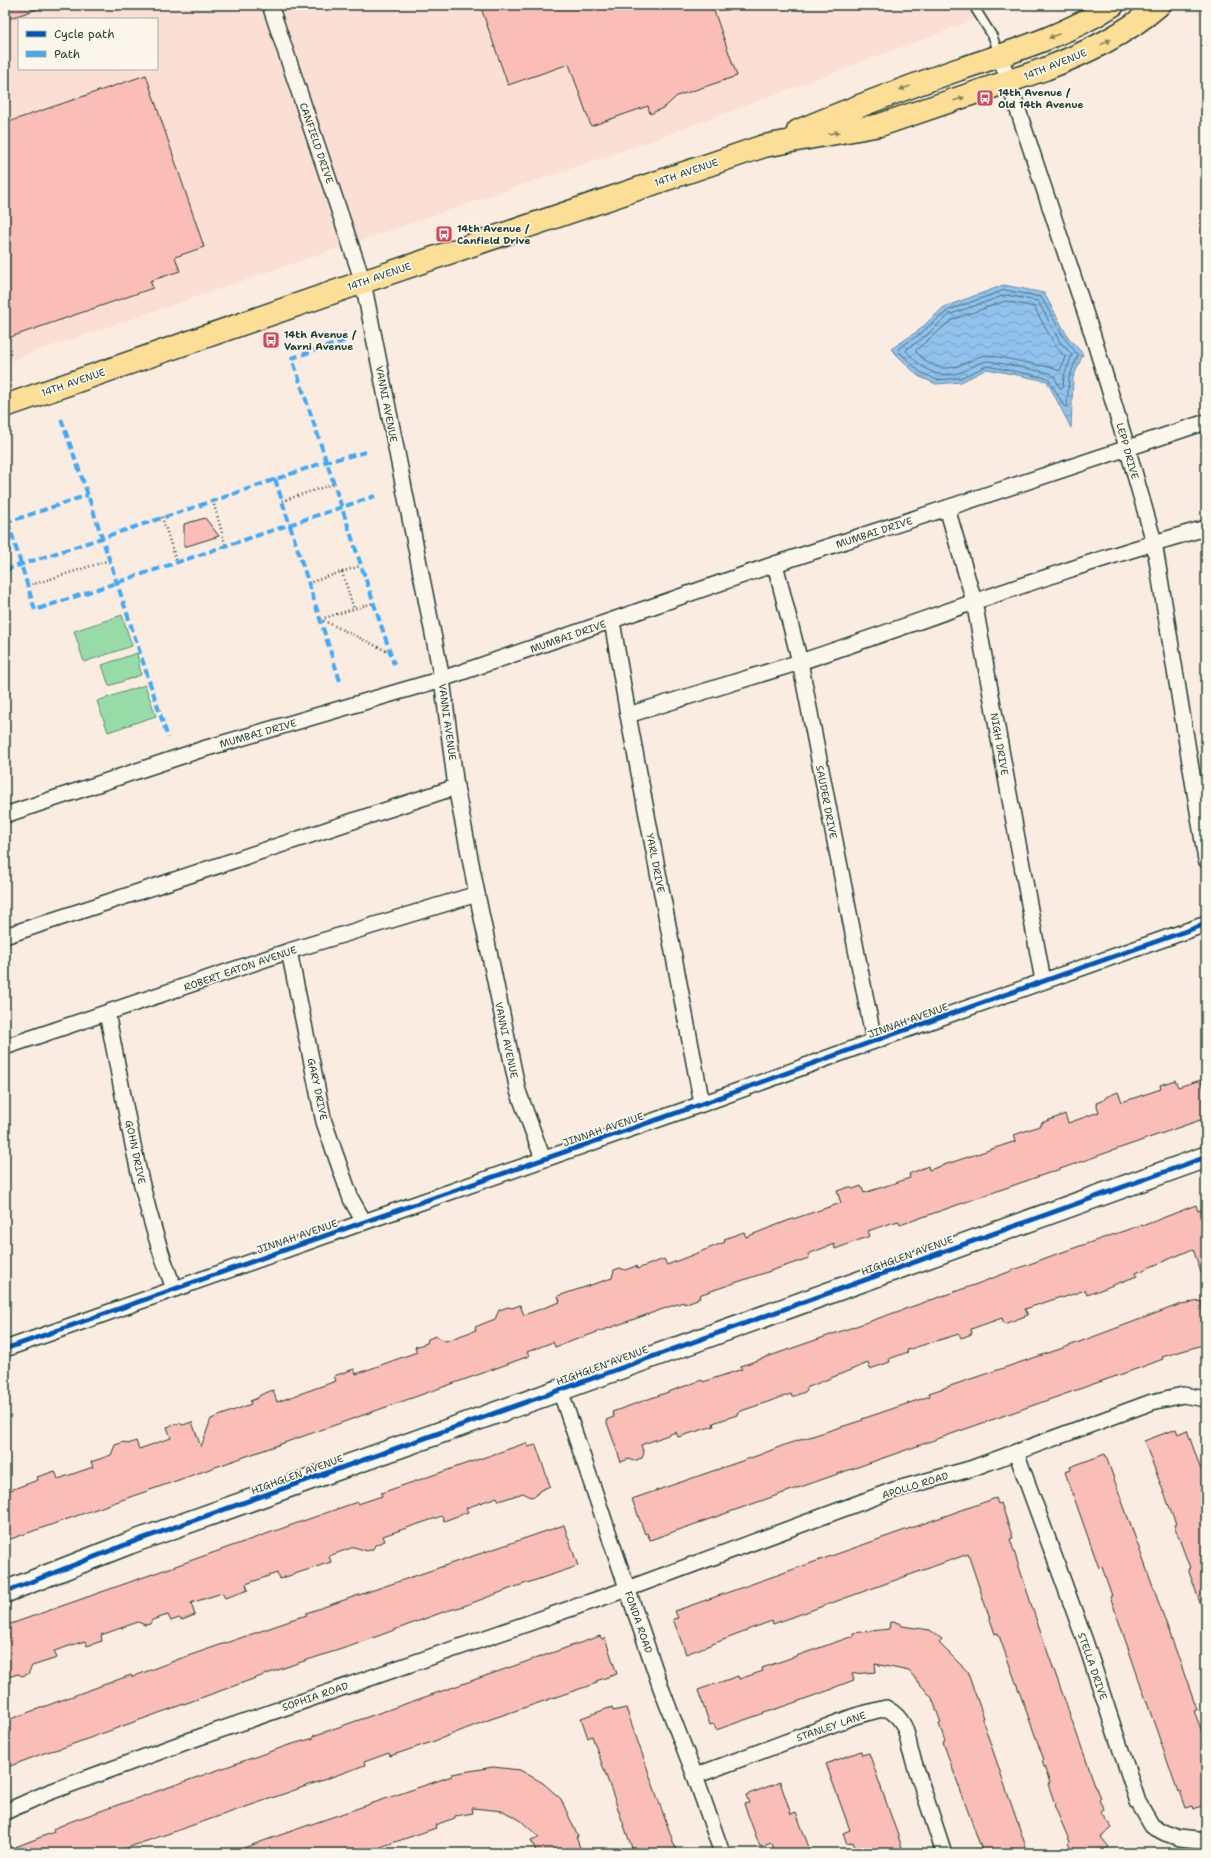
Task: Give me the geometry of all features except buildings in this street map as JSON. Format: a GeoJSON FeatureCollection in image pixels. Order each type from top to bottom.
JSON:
{"type":"FeatureCollection","features":[{"type":"Feature","properties":{"kind":"main road","name":"14TH AVENUE"},"geometry":{"type":"LineString","coordinates":[[754,149],[869,101],[1000,56],[1064,32],[1113,5]]}},
{"type":"Feature","properties":{"kind":"main road","name":"14TH AVENUE"},"geometry":{"type":"LineString","coordinates":[[5,406],[754,149],[773,143],[880,125],[1008,82],[1091,50],[1122,32],[1159,5]]}},
{"type":"Feature","properties":{"kind":"street","name":"CANFIELD DRIVE"},"geometry":{"type":"LineString","coordinates":[[270,5],[363,282]]}},
{"type":"Feature","properties":{"kind":"street","name":"LEPP DRIVE"},"geometry":{"type":"LineString","coordinates":[[1000,56],[1089,326],[1127,447],[1154,542],[1206,860]]}},
{"type":"Feature","properties":{"kind":"street","name":"VANNI AVENUE"},"geometry":{"type":"LineString","coordinates":[[363,282],[442,679],[456,787],[477,894],[518,1091],[544,1159]]}},
{"type":"Feature","properties":{"kind":"street","name":"MUMBAI DRIVE"},"geometry":{"type":"LineString","coordinates":[[5,815],[200,750],[442,679],[775,564],[1206,422]]}},
{"type":"Feature","properties":{"kind":"street","name":"NIGH DRIVE"},"geometry":{"type":"LineString","coordinates":[[947,508],[974,601],[1043,981]]}},
{"type":"Feature","properties":{"kind":"street"},"geometry":{"type":"LineString","coordinates":[[628,715],[800,662],[974,601],[1154,542],[1206,528]]}},
{"type":"Feature","properties":{"kind":"street","name":"SAUDER DRIVE"},"geometry":{"type":"LineString","coordinates":[[775,564],[800,662],[874,1041]]}},
{"type":"Feature","properties":{"kind":"street","name":"YARL DRIVE"},"geometry":{"type":"LineString","coordinates":[[612,621],[628,715],[702,1104]]}},
{"type":"Feature","properties":{"kind":"street"},"geometry":{"type":"LineString","coordinates":[[5,936],[456,787]]}},
{"type":"Feature","properties":{"kind":"street","name":"ROBERT EATON AVENUE"},"geometry":{"type":"LineString","coordinates":[[5,1047],[289,951],[477,894]]}},
{"type":"Feature","properties":{"kind":"street","name":"JINNAH AVENUE"},"geometry":{"type":"LineString","coordinates":[[5,1349],[174,1288],[702,1104],[874,1041],[1206,924]]}},
{"type":"Feature","properties":{"kind":"street","name":"GARY DRIVE"},"geometry":{"type":"LineString","coordinates":[[289,951],[324,1122],[351,1199],[364,1222]]}},
{"type":"Feature","properties":{"kind":"street","name":"GOHN DRIVE"},"geometry":{"type":"LineString","coordinates":[[107,1012],[139,1170],[161,1256],[174,1288]]}},
{"type":"Feature","properties":{"kind":"street","name":"HIGHGLEN AVENUE"},"geometry":{"type":"LineString","coordinates":[[5,1592],[138,1540],[560,1390],[1206,1157]]}},
{"type":"Feature","properties":{"kind":"street","name":"FONDA ROAD"},"geometry":{"type":"LineString","coordinates":[[560,1390],[661,1688],[722,1853]]}},
{"type":"Feature","properties":{"kind":"street","name":"APOLLO ROAD"},"geometry":{"type":"LineString","coordinates":[[627,1589],[894,1490],[970,1469],[1152,1402],[1183,1395],[1206,1399]]}},
{"type":"Feature","properties":{"kind":"street","name":"STELLA DRIVE"},"geometry":{"type":"LineString","coordinates":[[1016,1452],[1085,1642],[1138,1802],[1152,1826],[1179,1838],[1206,1841]]}},
{"type":"Feature","properties":{"kind":"street","name":"SOPHIA ROAD"},"geometry":{"type":"LineString","coordinates":[[5,1812],[48,1793],[191,1740],[627,1589]]}},
{"type":"Feature","properties":{"kind":"street","name":"STANLEY LANE"},"geometry":{"type":"LineString","coordinates":[[694,1776],[855,1716],[886,1708],[896,1713],[903,1723],[908,1735],[910,1750],[944,1853]]}},
{"type":"Feature","properties":{"kind":"lane"},"geometry":{"type":"LineString","coordinates":[[973,5],[993,37],[1000,56]]}},
{"type":"Feature","properties":{"kind":"path"},"geometry":{"type":"LineString","coordinates":[[282,501],[333,484]]}},
{"type":"Feature","properties":{"kind":"path"},"geometry":{"type":"LineString","coordinates":[[213,502],[226,547]]}},
{"type":"Feature","properties":{"kind":"path"},"geometry":{"type":"LineString","coordinates":[[162,517],[177,563]]}},
{"type":"Feature","properties":{"kind":"path"},"geometry":{"type":"LineString","coordinates":[[28,586],[110,560]]}},
{"type":"Feature","properties":{"kind":"path"},"geometry":{"type":"LineString","coordinates":[[308,583],[360,566]]}},
{"type":"Feature","properties":{"kind":"path"},"geometry":{"type":"LineString","coordinates":[[342,572],[354,609]]}},
{"type":"Feature","properties":{"kind":"path"},"geometry":{"type":"LineString","coordinates":[[373,603],[320,619],[389,652]]}},
{"type":"Feature","properties":{"kind":"shaded area"},"geometry":{"type":"Polygon","coordinates":[[[5,5],[1005,5],[955,27],[645,143],[5,362],[5,5]]]}},
{"type":"Feature","properties":{"kind":"green space"},"geometry":{"type":"Polygon","coordinates":[[[122,615],[132,646],[84,662],[74,631],[122,615]]]}},
{"type":"Feature","properties":{"kind":"green space"},"geometry":{"type":"Polygon","coordinates":[[[137,653],[141,675],[109,686],[102,665],[137,653]]]}},
{"type":"Feature","properties":{"kind":"green space"},"geometry":{"type":"Polygon","coordinates":[[[145,685],[156,716],[108,732],[97,701],[145,685]]]}},
{"type":"Feature","properties":{"kind":"water"},"geometry":{"type":"Polygon","coordinates":[[[1004,285],[1044,293],[1068,337],[1083,354],[1073,378],[1071,428],[1047,381],[987,369],[961,382],[936,384],[918,376],[891,349],[918,331],[944,307],[1004,285]]]}},
{"type":"Feature","properties":{"kind":"marked path"},"geometry":{"type":"LineString","coordinates":[[344,341],[292,358],[394,664]]}},
{"type":"Feature","properties":{"kind":"marked path"},"geometry":{"type":"LineString","coordinates":[[61,419],[88,495],[168,738]]}},
{"type":"Feature","properties":{"kind":"marked path"},"geometry":{"type":"LineString","coordinates":[[5,570],[325,462],[366,452]]}},
{"type":"Feature","properties":{"kind":"marked path"},"geometry":{"type":"LineString","coordinates":[[275,479],[340,681]]}},
{"type":"Feature","properties":{"kind":"marked path"},"geometry":{"type":"LineString","coordinates":[[5,523],[88,495]]}},
{"type":"Feature","properties":{"kind":"marked path"},"geometry":{"type":"LineString","coordinates":[[8,522],[35,610],[375,496]]}},
{"type":"Feature","properties":{"kind":"cycle path"},"geometry":{"type":"LineString","coordinates":[[5,1349],[702,1104],[874,1041],[1206,924]]}},
{"type":"Feature","properties":{"kind":"cycle path"},"geometry":{"type":"LineString","coordinates":[[5,1592],[130,1543],[1206,1157]]}},
{"type":"Feature","properties":{"kind":"place","name":"14th Avenue / Old 14th Avenue"},"geometry":{"type":"Point","coordinates":[985,98]}},
{"type":"Feature","properties":{"kind":"place","name":"14th Avenue / Canfield Drive"},"geometry":{"type":"Point","coordinates":[444,234]}},
{"type":"Feature","properties":{"kind":"place","name":"14th Avenue / Varni Avenue"},"geometry":{"type":"Point","coordinates":[271,340]}}]}
